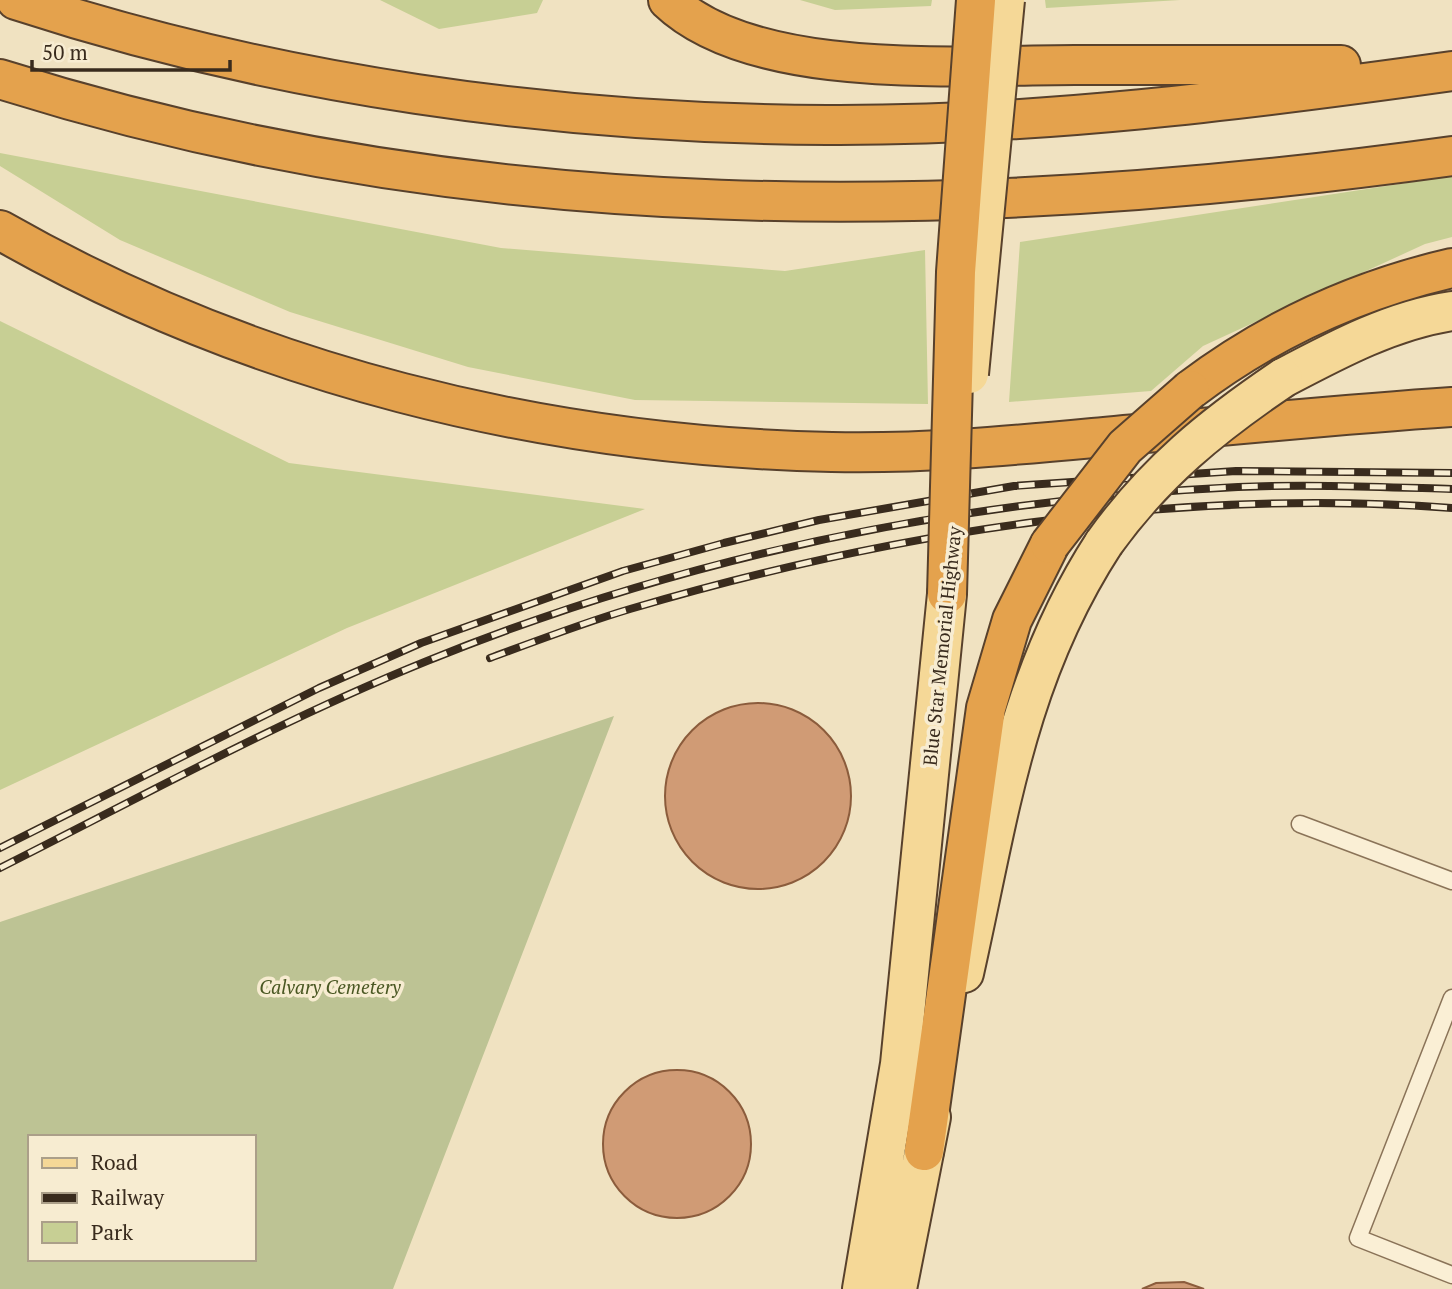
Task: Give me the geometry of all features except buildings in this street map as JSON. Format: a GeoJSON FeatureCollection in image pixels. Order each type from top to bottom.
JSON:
{"type":"FeatureCollection","features":[{"type":"Feature","properties":{"kind":"highway"},"geometry":{"type":"LineString","coordinates":[[16,0],[158,41],[350,82],[536,108],[735,123],[927,123],[1105,113],[1216,102],[1452,71]]}},
{"type":"Feature","properties":{"kind":"highway"},"geometry":{"type":"LineString","coordinates":[[668,0],[705,26],[732,38],[788,53],[839,60],[939,65],[1452,64]]}},
{"type":"Feature","properties":{"kind":"highway"},"geometry":{"type":"LineString","coordinates":[[947,594],[957,272],[976,0]]}},
{"type":"Feature","properties":{"kind":"highway"},"geometry":{"type":"LineString","coordinates":[[0,79],[221,138],[344,161],[511,186],[705,202],[882,204],[997,200],[1184,186],[1452,156]]}},
{"type":"Feature","properties":{"kind":"highway"},"geometry":{"type":"LineString","coordinates":[[0,230],[131,298],[296,362],[451,405],[641,439],[797,451],[904,451],[1008,446],[1452,407]]}},
{"type":"Feature","properties":{"kind":"highway"},"geometry":{"type":"LineString","coordinates":[[924,1151],[986,708],[1012,620],[1050,544],[1125,447],[1190,390],[1252,347],[1304,320],[1379,289],[1452,268]]}},
{"type":"Feature","properties":{"kind":"main road","name":"Blue Star Memorial Highway"},"geometry":{"type":"LineString","coordinates":[[862,1289],[900,1064],[1005,0]]}},
{"type":"Feature","properties":{"kind":"main road"},"geometry":{"type":"LineString","coordinates":[[897,1289],[924,1151],[1013,747],[1042,660],[1083,575],[1130,506],[1194,442],[1283,378],[1356,341],[1452,311]]}},
{"type":"Feature","properties":{"kind":"lane"},"geometry":{"type":"LineString","coordinates":[[1300,824],[1452,881]]}},
{"type":"Feature","properties":{"kind":"lane"},"geometry":{"type":"LineString","coordinates":[[1452,998],[1358,1238],[1452,1275]]}},
{"type":"Feature","properties":{"kind":"green space"},"geometry":{"type":"Polygon","coordinates":[[[380,0],[543,0],[537,13],[439,29],[380,0]]]}},
{"type":"Feature","properties":{"kind":"green space"},"geometry":{"type":"Polygon","coordinates":[[[800,0],[932,0],[931,6],[835,10],[800,0]]]}},
{"type":"Feature","properties":{"kind":"green space"},"geometry":{"type":"Polygon","coordinates":[[[1045,0],[1180,0],[1046,8],[1045,0]]]}},
{"type":"Feature","properties":{"kind":"green space"},"geometry":{"type":"Polygon","coordinates":[[[0,153],[501,248],[785,271],[925,250],[928,404],[635,400],[468,367],[290,312],[120,240],[0,166],[0,153]]]}},
{"type":"Feature","properties":{"kind":"green space"},"geometry":{"type":"Polygon","coordinates":[[[1452,176],[1452,237],[1425,244],[1203,346],[1151,391],[1009,402],[1020,242],[1452,176]]]}},
{"type":"Feature","properties":{"kind":"green space"},"geometry":{"type":"Polygon","coordinates":[[[0,321],[289,463],[645,509],[347,628],[0,790],[0,321]]]}},
{"type":"Feature","properties":{"kind":"green space","name":"Calvary Cemetery"},"geometry":{"type":"Polygon","coordinates":[[[614,716],[393,1289],[0,1289],[0,922],[614,716]]]}},
{"type":"Feature","properties":{"kind":"railway"},"geometry":{"type":"LineString","coordinates":[[0,848],[319,688],[421,643],[623,571],[724,543],[819,520],[1014,486],[1236,471],[1452,473]]}},
{"type":"Feature","properties":{"kind":"railway"},"geometry":{"type":"LineString","coordinates":[[0,868],[319,708],[427,661],[624,591],[724,563],[825,539],[927,520],[1029,505],[1133,494],[1265,486],[1452,489]]}},
{"type":"Feature","properties":{"kind":"railway"},"geometry":{"type":"LineString","coordinates":[[490,658],[612,614],[730,581],[933,537],[1036,522],[1244,504],[1348,503],[1452,508]]}}]}
